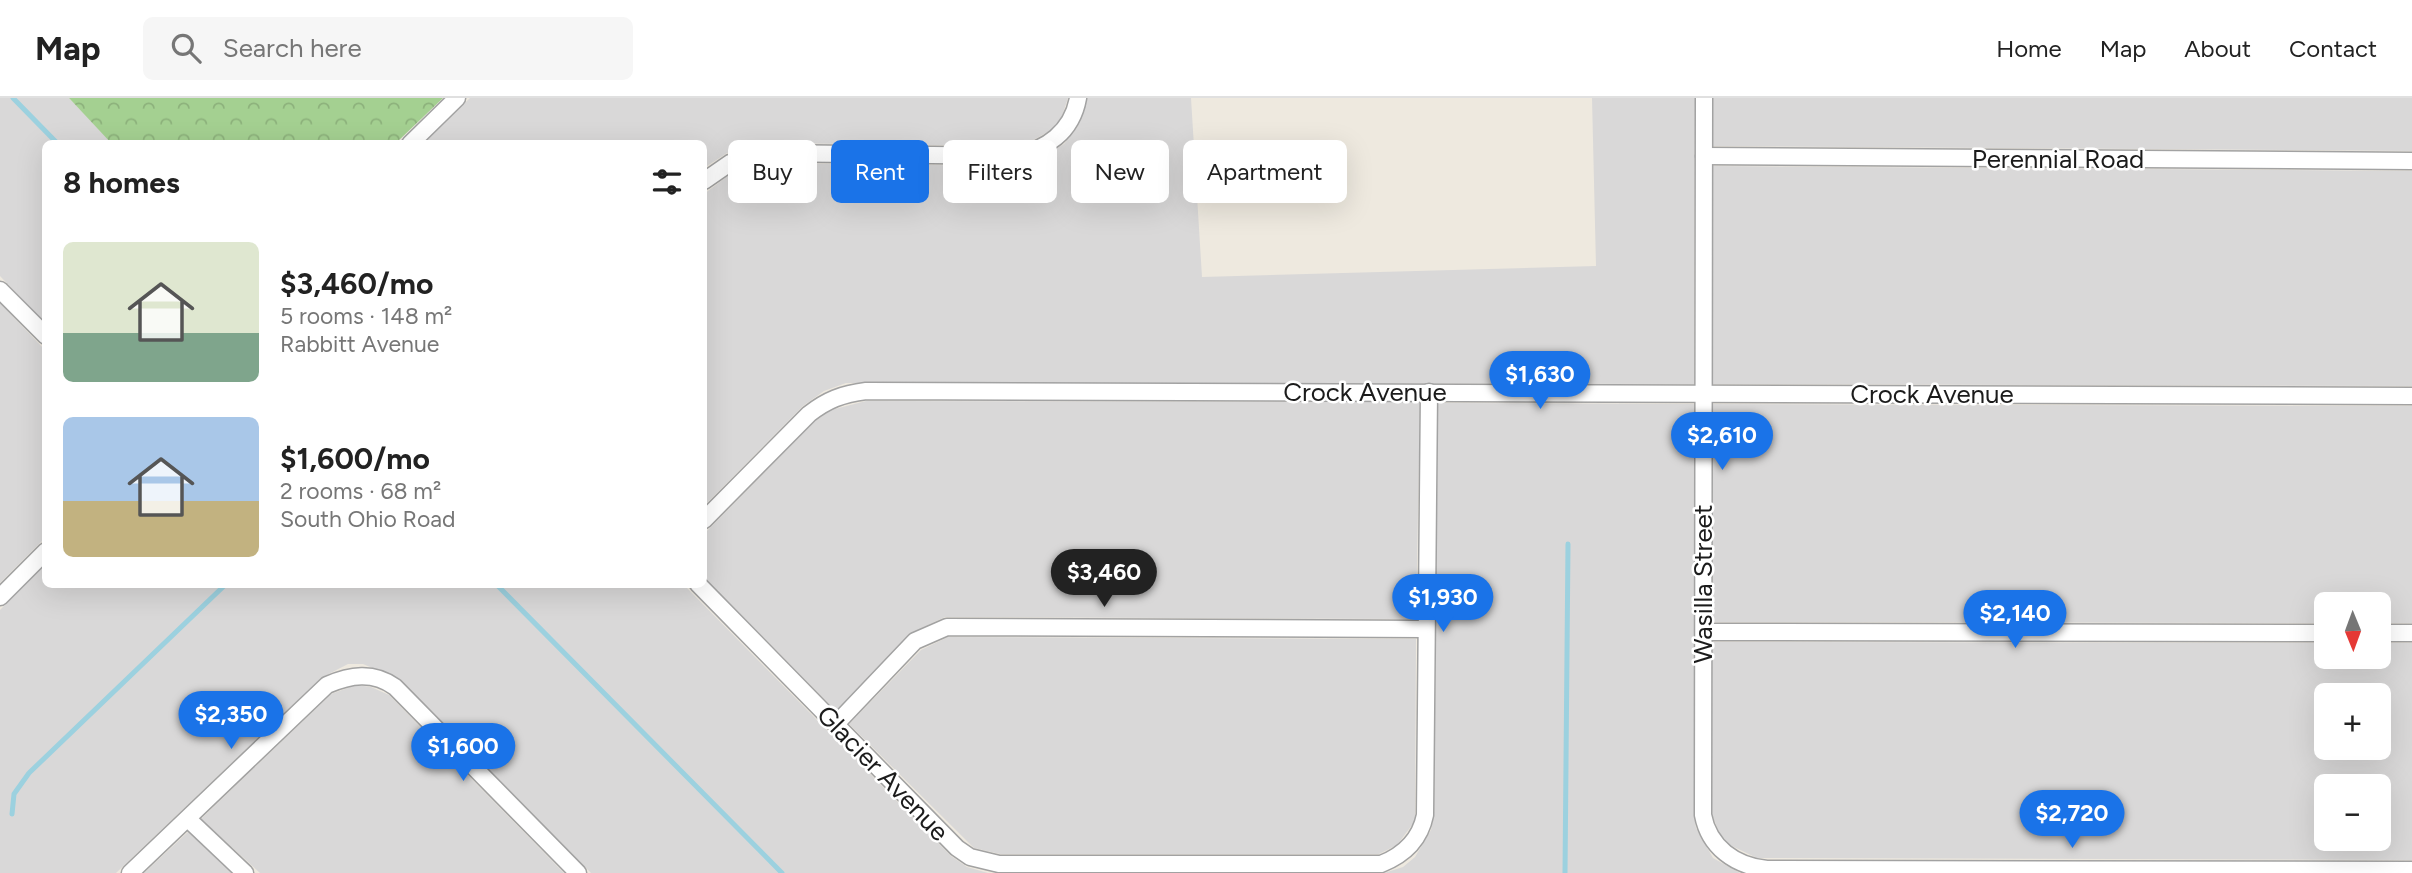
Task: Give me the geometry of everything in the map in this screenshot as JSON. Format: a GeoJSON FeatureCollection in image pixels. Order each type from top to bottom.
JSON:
{"type":"FeatureCollection","features":[{"type":"Feature","properties":{"kind":"street"},"geometry":{"type":"LineString","coordinates":[[414,140],[457,98]]}},
{"type":"Feature","properties":{"kind":"street"},"geometry":{"type":"LineString","coordinates":[[707,179],[730,163],[769,153],[1014,156],[1030,153],[1059,136],[1070,122],[1078,98]]}},
{"type":"Feature","properties":{"kind":"street","name":"Wasilla Street"},"geometry":{"type":"LineString","coordinates":[[1704,98],[1703,815],[1712,839],[1725,854],[1739,863],[1767,869],[2412,870]]}},
{"type":"Feature","properties":{"kind":"street","name":"Perennial Road"},"geometry":{"type":"LineString","coordinates":[[1704,156],[2412,161]]}},
{"type":"Feature","properties":{"kind":"street"},"geometry":{"type":"LineString","coordinates":[[0,290],[42,332]]}},
{"type":"Feature","properties":{"kind":"street"},"geometry":{"type":"LineString","coordinates":[[836,724],[915,641],[947,627],[1425,629],[1429,392]]}},
{"type":"Feature","properties":{"kind":"street","name":"Crock Avenue"},"geometry":{"type":"LineString","coordinates":[[707,517],[809,414],[827,401],[847,393],[1429,392],[2412,396]]}},
{"type":"Feature","properties":{"kind":"street"},"geometry":{"type":"LineString","coordinates":[[0,597],[42,555]]}},
{"type":"Feature","properties":{"kind":"street","name":"Glacier Avenue"},"geometry":{"type":"LineString","coordinates":[[702,588],[957,848],[984,863],[1381,864],[1403,853],[1415,841],[1425,815],[1425,629]]}},
{"type":"Feature","properties":{"kind":"street"},"geometry":{"type":"LineString","coordinates":[[1704,632],[2314,633]]}},
{"type":"Feature","properties":{"kind":"street"},"geometry":{"type":"LineString","coordinates":[[2391,633],[2412,633]]}},
{"type":"Feature","properties":{"kind":"street"},"geometry":{"type":"LineString","coordinates":[[130,873],[327,685],[356,675],[373,677],[395,688],[578,873]]}},
{"type":"Feature","properties":{"kind":"street"},"geometry":{"type":"LineString","coordinates":[[188,819],[246,873]]}},
{"type":"Feature","properties":{"kind":"shaded area"},"geometry":{"type":"Polygon","coordinates":[[[0,98],[69,98],[109,140],[42,140],[42,320],[0,276],[0,98]]]}},
{"type":"Feature","properties":{"kind":"shaded area"},"geometry":{"type":"Polygon","coordinates":[[[470,98],[1068,98],[1062,116],[1053,129],[1033,140],[943,140],[943,145],[929,145],[929,140],[831,140],[831,144],[817,144],[817,140],[728,140],[728,153],[707,166],[707,140],[427,140],[470,98]]]}},
{"type":"Feature","properties":{"kind":"shaded area"},"geometry":{"type":"Polygon","coordinates":[[[1086,98],[1191,98],[1194,140],[1183,140],[1183,203],[1197,203],[1202,277],[1596,266],[1592,98],[1695,98],[1694,384],[846,383],[824,391],[803,406],[707,503],[707,192],[728,176],[728,203],[817,203],[817,164],[831,164],[831,203],[929,203],[929,165],[943,165],[943,203],[1057,203],[1057,148],[1064,144],[1078,126],[1086,98]]]}},
{"type":"Feature","properties":{"kind":"shaded area"},"geometry":{"type":"Polygon","coordinates":[[[1713,98],[2412,98],[2412,151],[1713,146],[1713,98]]]}},
{"type":"Feature","properties":{"kind":"shaded area"},"geometry":{"type":"Polygon","coordinates":[[[1713,166],[2412,171],[2412,386],[1712,384],[1713,166]]]}},
{"type":"Feature","properties":{"kind":"shaded area"},"geometry":{"type":"Polygon","coordinates":[[[0,303],[42,347],[42,541],[0,583],[0,303]]]}},
{"type":"Feature","properties":{"kind":"shaded area"},"geometry":{"type":"Polygon","coordinates":[[[866,401],[1420,402],[1416,619],[945,617],[909,634],[836,711],[707,580],[707,531],[814,422],[831,410],[866,401]]]}},
{"type":"Feature","properties":{"kind":"shaded area"},"geometry":{"type":"Polygon","coordinates":[[[1438,403],[1694,404],[1694,815],[1696,828],[1713,858],[1740,873],[1384,873],[1403,867],[1415,857],[1431,830],[1434,815],[1438,403]]]}},
{"type":"Feature","properties":{"kind":"shaded area"},"geometry":{"type":"Polygon","coordinates":[[[1712,404],[2412,406],[2412,623],[2391,623],[2391,592],[2314,592],[2314,623],[1713,622],[1712,404]]]}},
{"type":"Feature","properties":{"kind":"shaded area"},"geometry":{"type":"Polygon","coordinates":[[[42,567],[42,588],[687,588],[951,856],[967,867],[988,873],[591,873],[401,680],[363,664],[348,664],[321,678],[116,873],[0,873],[0,610],[42,567]]]}},
{"type":"Feature","properties":{"kind":"shaded area"},"geometry":{"type":"Polygon","coordinates":[[[948,637],[1416,639],[1415,821],[1397,845],[1379,854],[1000,854],[974,848],[849,724],[921,650],[948,637]]]}},
{"type":"Feature","properties":{"kind":"shaded area"},"geometry":{"type":"Polygon","coordinates":[[[1712,642],[2314,643],[2314,669],[2391,669],[2391,643],[2412,643],[2412,860],[1757,858],[1730,845],[1719,833],[1712,814],[1712,642]]]}},
{"type":"Feature","properties":{"kind":"shaded area"},"geometry":{"type":"Polygon","coordinates":[[[356,685],[371,687],[389,695],[564,873],[260,873],[201,819],[331,694],[356,685]]]}},
{"type":"Feature","properties":{"kind":"shaded area"},"geometry":{"type":"Polygon","coordinates":[[[188,832],[232,873],[144,873],[188,832]]]}},
{"type":"Feature","properties":{"kind":"green space"},"geometry":{"type":"Polygon","coordinates":[[[69,98],[443,98],[399,140],[108,140],[69,98]]]}},
{"type":"Feature","properties":{"kind":"waterway"},"geometry":{"type":"LineString","coordinates":[[13,98],[54,140]]}},
{"type":"Feature","properties":{"kind":"waterway"},"geometry":{"type":"LineString","coordinates":[[1565,873],[1568,544]]}},
{"type":"Feature","properties":{"kind":"waterway"},"geometry":{"type":"LineString","coordinates":[[12,814],[14,794],[29,773],[222,588]]}},
{"type":"Feature","properties":{"kind":"waterway"},"geometry":{"type":"LineString","coordinates":[[500,588],[782,873]]}}]}
